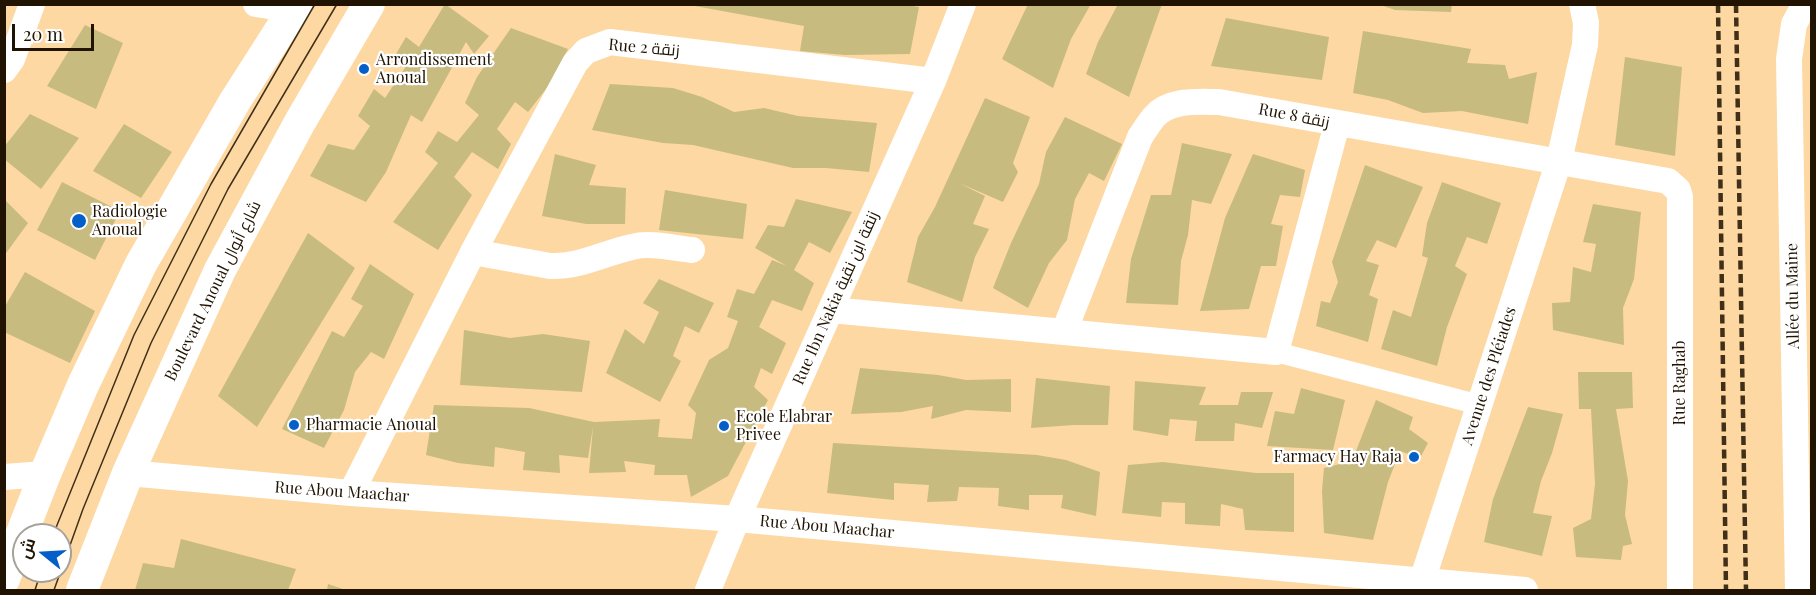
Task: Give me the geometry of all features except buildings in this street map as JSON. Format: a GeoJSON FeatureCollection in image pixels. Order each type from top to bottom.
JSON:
{"type":"FeatureCollection","features":[{"type":"Feature","properties":{"kind":"street"},"geometry":{"type":"LineString","coordinates":[[4,70],[12,59],[32,4]]}},
{"type":"Feature","properties":{"kind":"street"},"geometry":{"type":"LineString","coordinates":[[4,579],[82,385],[141,264],[235,101],[295,7],[256,4]]}},
{"type":"Feature","properties":{"kind":"street","name":"Boulevard Anoual شارع أنوال"},"geometry":{"type":"LineString","coordinates":[[82,591],[128,473],[220,270],[295,132],[369,4]]}},
{"type":"Feature","properties":{"kind":"street","name":"Rue Ibn Nakia زنقة ابن نقية"},"geometry":{"type":"LineString","coordinates":[[708,591],[737,519],[933,81],[963,4]]}},
{"type":"Feature","properties":{"kind":"street","name":"Avenue des Pléiades"},"geometry":{"type":"LineString","coordinates":[[1421,586],[1559,161],[1585,45],[1586,23],[1582,4]]}},
{"type":"Feature","properties":{"kind":"street","name":"Allée du Maine"},"geometry":{"type":"LineString","coordinates":[[1798,591],[1803,350],[1789,59],[1794,24],[1804,4]]}},
{"type":"Feature","properties":{"kind":"street","name":"Rue 2 زنقة"},"geometry":{"type":"LineString","coordinates":[[351,493],[473,252],[575,63],[586,51],[596,45],[610,42],[933,81]]}},
{"type":"Feature","properties":{"kind":"street","name":"Rue 8 زنقة"},"geometry":{"type":"LineString","coordinates":[[1064,332],[1140,137],[1155,115],[1170,106],[1195,102],[1219,102],[1668,181]]}},
{"type":"Feature","properties":{"kind":"street"},"geometry":{"type":"LineString","coordinates":[[1276,352],[1337,124]]}},
{"type":"Feature","properties":{"kind":"street","name":"Rue Raghab"},"geometry":{"type":"LineString","coordinates":[[1668,181],[1674,184],[1680,197],[1680,591]]}},
{"type":"Feature","properties":{"kind":"street"},"geometry":{"type":"LineString","coordinates":[[473,252],[563,267],[573,266],[633,246],[692,250]]}},
{"type":"Feature","properties":{"kind":"street"},"geometry":{"type":"LineString","coordinates":[[831,310],[1276,352],[1480,405]]}},
{"type":"Feature","properties":{"kind":"street","name":"Rue Abou Maachar"},"geometry":{"type":"LineString","coordinates":[[128,473],[351,493],[737,519],[1421,586],[1525,591]]}},
{"type":"Feature","properties":{"kind":"street"},"geometry":{"type":"LineString","coordinates":[[4,477],[45,474]]}},
{"type":"Feature","properties":{"kind":"tram line"},"geometry":{"type":"LineString","coordinates":[[58,523],[134,335],[211,184],[315,4]]}},
{"type":"Feature","properties":{"kind":"tram line"},"geometry":{"type":"LineString","coordinates":[[54,590],[83,509],[151,343],[228,189],[337,4]]}},
{"type":"Feature","properties":{"kind":"tram line"},"geometry":{"type":"LineString","coordinates":[[35,590],[37,583]]}},
{"type":"Feature","properties":{"kind":"railway"},"geometry":{"type":"LineString","coordinates":[[1718,4],[1726,590]]}},
{"type":"Feature","properties":{"kind":"railway"},"geometry":{"type":"LineString","coordinates":[[1736,4],[1746,590]]}},
{"type":"Feature","properties":{"kind":"place","name":"Arrondissement Anoual"},"geometry":{"type":"Point","coordinates":[364,69]}},
{"type":"Feature","properties":{"kind":"place","name":"Radiologie Anoual"},"geometry":{"type":"Point","coordinates":[79,221]}},
{"type":"Feature","properties":{"kind":"place","name":"Pharmacie Anoual"},"geometry":{"type":"Point","coordinates":[294,425]}},
{"type":"Feature","properties":{"kind":"place","name":"Ecole Elabrar Privee"},"geometry":{"type":"Point","coordinates":[724,426]}},
{"type":"Feature","properties":{"kind":"place","name":"Farmacy Hay Raja"},"geometry":{"type":"Point","coordinates":[1414,457]}}]}
